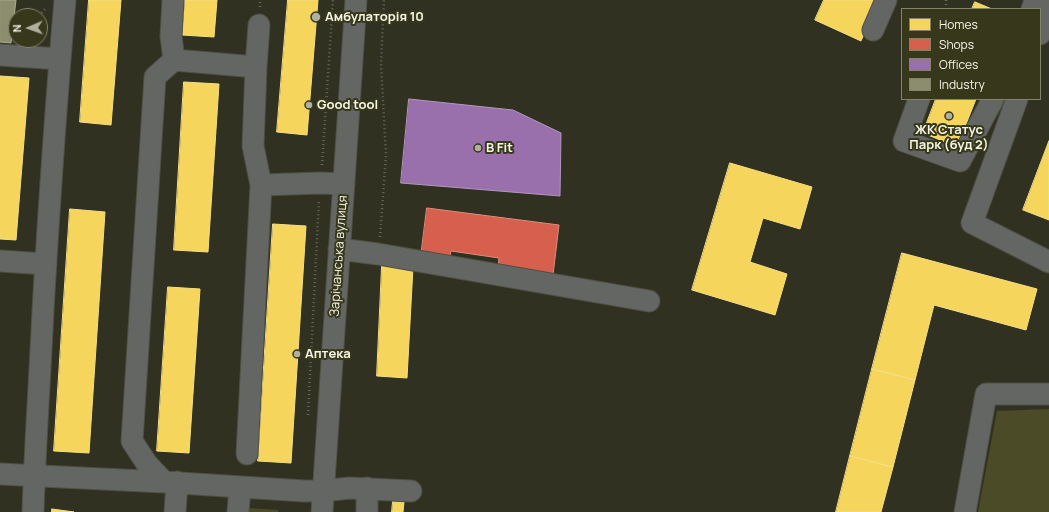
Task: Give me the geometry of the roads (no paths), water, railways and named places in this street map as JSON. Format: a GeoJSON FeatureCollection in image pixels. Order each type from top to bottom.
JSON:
{"type":"FeatureCollection","features":[{"type":"Feature","properties":{"kind":"street"},"geometry":{"type":"LineString","coordinates":[[33,512],[46,264],[65,0]]}},
{"type":"Feature","properties":{"kind":"street"},"geometry":{"type":"LineString","coordinates":[[173,0],[171,36],[174,60]]}},
{"type":"Feature","properties":{"kind":"street","name":"Зарічанська вулиця"},"geometry":{"type":"LineString","coordinates":[[322,512],[356,0]]}},
{"type":"Feature","properties":{"kind":"street"},"geometry":{"type":"LineString","coordinates":[[873,30],[886,0]]}},
{"type":"Feature","properties":{"kind":"street"},"geometry":{"type":"LineString","coordinates":[[1041,31],[1049,9]]}},
{"type":"Feature","properties":{"kind":"street"},"geometry":{"type":"LineString","coordinates":[[247,454],[261,185],[253,146],[259,25]]}},
{"type":"Feature","properties":{"kind":"street"},"geometry":{"type":"LineString","coordinates":[[0,55],[60,59]]}},
{"type":"Feature","properties":{"kind":"street"},"geometry":{"type":"LineString","coordinates":[[175,512],[171,482],[147,464],[132,441],[155,77],[174,60],[256,67]]}},
{"type":"Feature","properties":{"kind":"street"},"geometry":{"type":"LineString","coordinates":[[919,100],[904,141],[960,161],[992,100]]}},
{"type":"Feature","properties":{"kind":"street"},"geometry":{"type":"LineString","coordinates":[[1017,100],[972,223],[1049,262]]}},
{"type":"Feature","properties":{"kind":"street"},"geometry":{"type":"LineString","coordinates":[[261,185],[320,183],[344,184]]}},
{"type":"Feature","properties":{"kind":"street"},"geometry":{"type":"LineString","coordinates":[[339,249],[378,254],[649,301]]}},
{"type":"Feature","properties":{"kind":"street"},"geometry":{"type":"LineString","coordinates":[[0,261],[46,264]]}},
{"type":"Feature","properties":{"kind":"street"},"geometry":{"type":"LineString","coordinates":[[965,512],[986,394],[1049,394]]}},
{"type":"Feature","properties":{"kind":"street"},"geometry":{"type":"LineString","coordinates":[[0,474],[323,491],[349,488],[411,491]]}},
{"type":"Feature","properties":{"kind":"street"},"geometry":{"type":"LineString","coordinates":[[238,512],[240,487]]}},
{"type":"Feature","properties":{"kind":"street"},"geometry":{"type":"LineString","coordinates":[[367,488],[367,512]]}},
{"type":"Feature","properties":{"kind":"place","name":"Амбулаторія 10"},"geometry":{"type":"Point","coordinates":[316,17]}},
{"type":"Feature","properties":{"kind":"place","name":"Good tool"},"geometry":{"type":"Point","coordinates":[309,105]}},
{"type":"Feature","properties":{"kind":"place","name":"ЖК Статус Парк (буд 2)"},"geometry":{"type":"Point","coordinates":[949,116]}},
{"type":"Feature","properties":{"kind":"place","name":"B Fit"},"geometry":{"type":"Point","coordinates":[478,148]}},
{"type":"Feature","properties":{"kind":"place","name":"Аптека"},"geometry":{"type":"Point","coordinates":[297,354]}}]}
